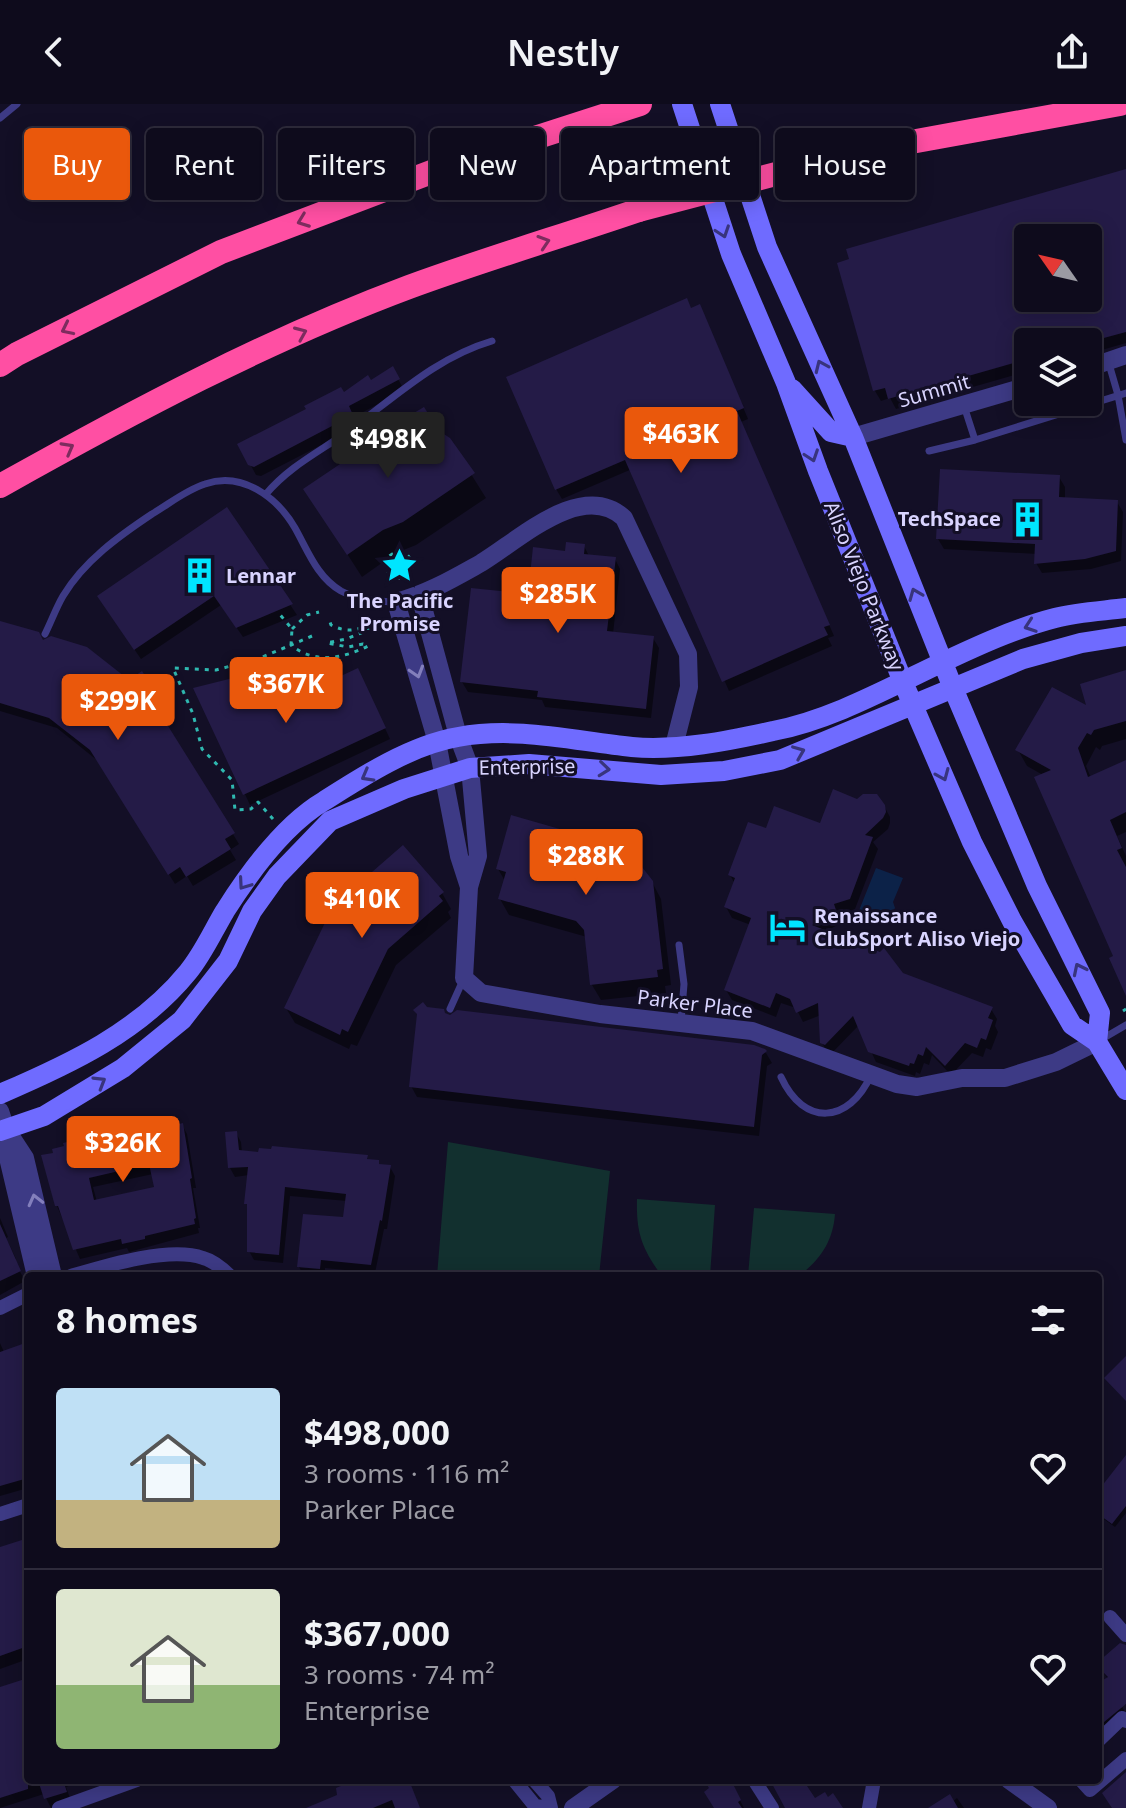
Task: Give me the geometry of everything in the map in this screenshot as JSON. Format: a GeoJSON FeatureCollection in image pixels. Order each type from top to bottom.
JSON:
{"type":"FeatureCollection","features":[{"type":"Feature","properties":{"kind":"highway"},"geometry":{"type":"LineString","coordinates":[[0,365],[221,252],[442,168],[640,104]]}},
{"type":"Feature","properties":{"kind":"highway"},"geometry":{"type":"LineString","coordinates":[[915,136],[1028,104]]}},
{"type":"Feature","properties":{"kind":"highway"},"geometry":{"type":"LineString","coordinates":[[915,141],[1120,104]]}},
{"type":"Feature","properties":{"kind":"highway"},"geometry":{"type":"LineString","coordinates":[[0,486],[118,420],[264,349],[409,287],[639,210],[775,174]]}},
{"type":"Feature","properties":{"kind":"main road","name":"Aliso Viejo Parkway"},"geometry":{"type":"LineString","coordinates":[[682,104],[731,254],[786,383],[912,704],[972,842],[1012,921],[1072,1025],[1097,1042],[1126,1090]]}},
{"type":"Feature","properties":{"kind":"main road","name":"Aliso Viejo Parkway"},"geometry":{"type":"LineString","coordinates":[[720,104],[767,247],[853,437],[942,662],[1037,886],[1100,1013],[1097,1042]]}},
{"type":"Feature","properties":{"kind":"main road"},"geometry":{"type":"LineString","coordinates":[[786,383],[826,428],[853,437]]}},
{"type":"Feature","properties":{"kind":"main road","name":"Enterprise"},"geometry":{"type":"LineString","coordinates":[[0,1094],[115,1038],[149,1012],[189,971],[263,857],[285,835],[320,803],[395,761],[437,742],[458,736],[526,733],[634,747],[674,746],[778,731],[903,682],[1011,633],[1057,618],[1126,608]]}},
{"type":"Feature","properties":{"kind":"main road","name":"Enterprise"},"geometry":{"type":"LineString","coordinates":[[2,1124],[44,1116],[123,1068],[182,1020],[228,961],[252,911],[277,876],[330,821],[404,789],[470,768],[529,764],[661,775],[724,771],[780,760],[1023,659],[1081,643],[1126,636]]}},
{"type":"Feature","properties":{"kind":"street","name":"Summit"},"geometry":{"type":"LineString","coordinates":[[853,437],[1014,390]]}},
{"type":"Feature","properties":{"kind":"street"},"geometry":{"type":"LineString","coordinates":[[469,887],[459,856],[437,742],[396,602],[420,596],[559,514],[599,504],[615,510],[624,518],[688,654],[689,687],[674,746]]}},
{"type":"Feature","properties":{"kind":"street"},"geometry":{"type":"LineString","coordinates":[[420,596],[458,736],[470,768],[478,856],[469,887],[464,978]]}},
{"type":"Feature","properties":{"kind":"street","name":"Parker Place"},"geometry":{"type":"LineString","coordinates":[[464,978],[481,993],[600,1014],[752,1031],[897,1084],[917,1087],[962,1078],[1005,1078],[1056,1062],[1097,1042]]}},
{"type":"Feature","properties":{"kind":"street"},"geometry":{"type":"LineString","coordinates":[[2,1124],[35,1272]]}},
{"type":"Feature","properties":{"kind":"street"},"geometry":{"type":"LineString","coordinates":[[2,1124],[25,1158],[52,1272]]}},
{"type":"Feature","properties":{"kind":"street"},"geometry":{"type":"LineString","coordinates":[[84,1272],[114,1263],[162,1255],[201,1257],[226,1272]]}},
{"type":"Feature","properties":{"kind":"street"},"geometry":{"type":"LineString","coordinates":[[0,1308],[24,1296]]}},
{"type":"Feature","properties":{"kind":"street"},"geometry":{"type":"LineString","coordinates":[[0,1514],[24,1506]]}},
{"type":"Feature","properties":{"kind":"street"},"geometry":{"type":"LineString","coordinates":[[1110,1617],[1126,1635]]}},
{"type":"Feature","properties":{"kind":"street"},"geometry":{"type":"LineString","coordinates":[[1102,1737],[1122,1718],[1126,1721]]}},
{"type":"Feature","properties":{"kind":"street"},"geometry":{"type":"LineString","coordinates":[[1102,1780],[1126,1759]]}},
{"type":"Feature","properties":{"kind":"street"},"geometry":{"type":"LineString","coordinates":[[59,1808],[126,1784]]}},
{"type":"Feature","properties":{"kind":"street"},"geometry":{"type":"LineString","coordinates":[[517,1784],[535,1806],[551,1808],[548,1796],[538,1784]]}},
{"type":"Feature","properties":{"kind":"street"},"geometry":{"type":"LineString","coordinates":[[573,1808],[607,1784]]}},
{"type":"Feature","properties":{"kind":"street"},"geometry":{"type":"LineString","coordinates":[[757,1784],[772,1808]]}},
{"type":"Feature","properties":{"kind":"street"},"geometry":{"type":"LineString","coordinates":[[869,1808],[873,1784]]}},
{"type":"Feature","properties":{"kind":"street"},"geometry":{"type":"LineString","coordinates":[[1015,1784],[1048,1808]]}},
{"type":"Feature","properties":{"kind":"lane"},"geometry":{"type":"LineString","coordinates":[[0,118],[17,104]]}},
{"type":"Feature","properties":{"kind":"lane"},"geometry":{"type":"LineString","coordinates":[[266,494],[281,476],[345,434],[395,393],[461,353],[492,341]]}},
{"type":"Feature","properties":{"kind":"lane"},"geometry":{"type":"LineString","coordinates":[[1117,358],[1126,440]]}},
{"type":"Feature","properties":{"kind":"lane"},"geometry":{"type":"LineString","coordinates":[[929,451],[975,440],[1122,394]]}},
{"type":"Feature","properties":{"kind":"lane"},"geometry":{"type":"LineString","coordinates":[[964,406],[975,440]]}},
{"type":"Feature","properties":{"kind":"lane"},"geometry":{"type":"LineString","coordinates":[[45,634],[62,597],[82,570],[140,522],[179,497],[205,483],[229,480],[248,484],[266,494],[284,510],[320,573],[340,590],[368,601],[396,602]]}},
{"type":"Feature","properties":{"kind":"lane"},"geometry":{"type":"LineString","coordinates":[[679,945],[684,984],[680,1023]]}},
{"type":"Feature","properties":{"kind":"lane"},"geometry":{"type":"LineString","coordinates":[[450,1009],[464,978]]}},
{"type":"Feature","properties":{"kind":"lane"},"geometry":{"type":"LineString","coordinates":[[1097,1042],[1126,1025]]}},
{"type":"Feature","properties":{"kind":"lane"},"geometry":{"type":"LineString","coordinates":[[781,1077],[793,1099],[810,1110],[823,1113],[837,1111],[857,1098],[871,1075]]}},
{"type":"Feature","properties":{"kind":"path"},"geometry":{"type":"LineString","coordinates":[[396,553],[409,556],[411,571],[401,578],[393,577],[386,566],[389,558],[396,553]]}},
{"type":"Feature","properties":{"kind":"path"},"geometry":{"type":"LineString","coordinates":[[411,571],[416,573]]}},
{"type":"Feature","properties":{"kind":"path"},"geometry":{"type":"LineString","coordinates":[[389,581],[393,577]]}},
{"type":"Feature","properties":{"kind":"path"},"geometry":{"type":"LineString","coordinates":[[277,611],[292,629],[291,645]]}},
{"type":"Feature","properties":{"kind":"path"},"geometry":{"type":"LineString","coordinates":[[292,629],[307,615],[319,612]]}},
{"type":"Feature","properties":{"kind":"path"},"geometry":{"type":"LineString","coordinates":[[291,645],[303,655],[317,659],[339,657],[368,646],[335,646],[327,643],[368,630],[367,626],[342,631],[330,622]]}},
{"type":"Feature","properties":{"kind":"path"},"geometry":{"type":"LineString","coordinates":[[278,824],[258,802],[251,809],[235,810],[232,780],[202,749],[193,714],[173,668],[216,670],[260,658],[312,636]]}},
{"type":"Feature","properties":{"kind":"path"},"geometry":{"type":"LineString","coordinates":[[260,658],[277,700]]}},
{"type":"Feature","properties":{"kind":"green space"},"geometry":{"type":"Polygon","coordinates":[[[448,1142],[610,1171],[599,1272],[437,1272],[448,1142]]]}},
{"type":"Feature","properties":{"kind":"green space"},"geometry":{"type":"Polygon","coordinates":[[[637,1199],[715,1205],[710,1272],[659,1272],[642,1240],[637,1199]]]}},
{"type":"Feature","properties":{"kind":"green space"},"geometry":{"type":"Polygon","coordinates":[[[754,1208],[835,1214],[832,1233],[824,1249],[804,1272],[748,1272],[754,1208]]]}},
{"type":"Feature","properties":{"kind":"water"},"geometry":{"type":"Polygon","coordinates":[[[876,868],[903,878],[893,902],[895,908],[885,923],[858,913],[876,868]]]}},
{"type":"Feature","properties":{"kind":"building"},"geometry":{"type":"Polygon","coordinates":[[[1126,169],[1126,332],[1102,338],[1102,328],[1014,328],[1014,363],[888,399],[885,388],[873,391],[837,263],[849,259],[846,249],[1126,169]]]}},
{"type":"Feature","properties":{"kind":"building"},"geometry":{"type":"Polygon","coordinates":[[[687,298],[691,308],[700,304],[744,408],[737,411],[830,625],[824,627],[828,635],[722,682],[625,460],[555,490],[506,377],[687,298]]]}},
{"type":"Feature","properties":{"kind":"building"},"geometry":{"type":"Polygon","coordinates":[[[393,366],[400,379],[349,406],[353,415],[254,467],[248,465],[237,444],[306,409],[304,406],[341,387],[344,392],[368,375],[371,380],[393,366]]]}},
{"type":"Feature","properties":{"kind":"building"},"geometry":{"type":"Polygon","coordinates":[[[424,407],[439,431],[450,438],[475,473],[403,522],[383,530],[347,555],[303,489],[349,458],[346,455],[365,442],[424,407]]]}},
{"type":"Feature","properties":{"kind":"building","name":"TechSpace"},"geometry":{"type":"Polygon","coordinates":[[[940,469],[1060,475],[1059,497],[1118,500],[1116,551],[1085,559],[1034,564],[1035,544],[936,539],[940,469]]]}},
{"type":"Feature","properties":{"kind":"building","name":"Lennar"},"geometry":{"type":"Polygon","coordinates":[[[227,507],[293,604],[236,628],[214,596],[134,650],[97,596],[227,507]]]}},
{"type":"Feature","properties":{"kind":"building"},"geometry":{"type":"Polygon","coordinates":[[[566,542],[585,544],[584,554],[616,557],[607,631],[654,636],[646,709],[537,697],[538,691],[460,682],[471,588],[528,594],[533,547],[565,551],[566,542]]]}},
{"type":"Feature","properties":{"kind":"building"},"geometry":{"type":"Polygon","coordinates":[[[0,621],[39,632],[43,640],[51,636],[87,647],[129,680],[142,671],[159,698],[153,702],[235,833],[225,839],[231,849],[186,877],[180,867],[168,875],[90,750],[49,718],[0,703],[0,621]]]}},
{"type":"Feature","properties":{"kind":"building"},"geometry":{"type":"Polygon","coordinates":[[[358,668],[386,728],[243,795],[193,688],[253,673],[270,709],[358,668]]]}},
{"type":"Feature","properties":{"kind":"building"},"geometry":{"type":"Polygon","coordinates":[[[1126,670],[1126,721],[1094,730],[1091,735],[1087,733],[1078,748],[1088,777],[1126,760],[1126,812],[1110,820],[1122,848],[1117,850],[1126,867],[1126,996],[1109,958],[1113,956],[1034,777],[1051,770],[1015,750],[1052,687],[1086,705],[1080,684],[1126,670]]]}},
{"type":"Feature","properties":{"kind":"building","name":"Renaissance ClubSport Aliso Viejo"},"geometry":{"type":"Polygon","coordinates":[[[833,789],[857,799],[863,794],[877,794],[886,812],[865,835],[873,837],[850,899],[834,904],[837,913],[812,925],[880,952],[884,948],[903,973],[993,1007],[988,1018],[993,1020],[986,1040],[981,1038],[977,1048],[965,1043],[945,1066],[926,1047],[923,1056],[918,1054],[914,1064],[910,1063],[909,1066],[868,1052],[853,1016],[825,1045],[820,1043],[818,1003],[796,1013],[790,999],[776,993],[770,1008],[724,990],[751,918],[724,907],[735,878],[728,875],[748,822],[766,828],[774,806],[820,823],[833,789]]]}},
{"type":"Feature","properties":{"kind":"building"},"geometry":{"type":"Polygon","coordinates":[[[511,815],[584,836],[581,845],[638,862],[653,881],[663,969],[657,970],[658,977],[590,985],[584,930],[576,921],[498,899],[506,872],[496,869],[511,815]]]}},
{"type":"Feature","properties":{"kind":"building"},"geometry":{"type":"Polygon","coordinates":[[[403,845],[444,892],[439,896],[443,901],[388,949],[348,1032],[342,1029],[340,1035],[284,1008],[333,906],[403,845]]]}},
{"type":"Feature","properties":{"kind":"building"},"geometry":{"type":"Polygon","coordinates":[[[423,1002],[427,1007],[444,1009],[450,1015],[457,1010],[754,1045],[765,1049],[754,1127],[409,1087],[417,1014],[413,1010],[423,1002]]]}},
{"type":"Feature","properties":{"kind":"building"},"geometry":{"type":"Polygon","coordinates":[[[158,1121],[158,1125],[183,1123],[192,1178],[195,1224],[122,1244],[121,1239],[73,1250],[58,1206],[55,1206],[41,1155],[53,1153],[52,1149],[64,1146],[63,1143],[158,1121]],[[149,1164],[89,1178],[94,1200],[154,1187],[149,1164]]]}},
{"type":"Feature","properties":{"kind":"building"},"geometry":{"type":"Polygon","coordinates":[[[237,1131],[239,1150],[258,1152],[259,1148],[271,1149],[272,1146],[368,1155],[367,1159],[391,1165],[371,1265],[321,1260],[320,1269],[297,1267],[303,1214],[343,1217],[346,1194],[285,1187],[279,1255],[247,1252],[247,1204],[244,1204],[248,1167],[228,1168],[225,1132],[237,1131]]]}},
{"type":"Feature","properties":{"kind":"building"},"geometry":{"type":"Polygon","coordinates":[[[0,1224],[21,1271],[0,1281],[0,1224]]]}},
{"type":"Feature","properties":{"kind":"building"},"geometry":{"type":"Polygon","coordinates":[[[24,1343],[24,1479],[0,1486],[0,1352],[24,1343]]]}},
{"type":"Feature","properties":{"kind":"building"},"geometry":{"type":"Polygon","coordinates":[[[1126,1356],[1126,1401],[1104,1378],[1126,1356]]]}},
{"type":"Feature","properties":{"kind":"building"},"geometry":{"type":"Polygon","coordinates":[[[1126,1455],[1126,1506],[1112,1524],[1102,1517],[1102,1486],[1126,1455]]]}},
{"type":"Feature","properties":{"kind":"building"},"geometry":{"type":"Polygon","coordinates":[[[24,1540],[24,1647],[0,1656],[0,1547],[24,1540]]]}},
{"type":"Feature","properties":{"kind":"building"},"geometry":{"type":"Polygon","coordinates":[[[1120,1643],[1126,1645],[1126,1704],[1102,1724],[1102,1681],[1108,1677],[1102,1671],[1102,1659],[1120,1643]]]}},
{"type":"Feature","properties":{"kind":"building"},"geometry":{"type":"Polygon","coordinates":[[[24,1679],[24,1784],[28,1784],[28,1789],[0,1798],[0,1687],[24,1679]]]}},
{"type":"Feature","properties":{"kind":"building"},"geometry":{"type":"Polygon","coordinates":[[[1126,1772],[1126,1808],[1112,1808],[1102,1793],[1126,1772]]]}},
{"type":"Feature","properties":{"kind":"building"},"geometry":{"type":"Polygon","coordinates":[[[39,1784],[64,1784],[67,1792],[44,1799],[39,1784]]]}},
{"type":"Feature","properties":{"kind":"building"},"geometry":{"type":"Polygon","coordinates":[[[346,1784],[411,1784],[420,1808],[395,1808],[392,1800],[373,1808],[306,1808],[337,1795],[336,1788],[346,1784]]]}},
{"type":"Feature","properties":{"kind":"building"},"geometry":{"type":"Polygon","coordinates":[[[706,1784],[733,1784],[742,1808],[714,1808],[704,1792],[709,1788],[706,1784]]]}},
{"type":"Feature","properties":{"kind":"building"},"geometry":{"type":"Polygon","coordinates":[[[772,1784],[806,1784],[815,1798],[825,1792],[828,1797],[833,1793],[843,1808],[785,1808],[772,1784]]]}},
{"type":"Feature","properties":{"kind":"building"},"geometry":{"type":"Polygon","coordinates":[[[950,1794],[958,1808],[928,1808],[950,1794]]]}},
{"type":"Feature","properties":{"kind":"place","name":"TechSpace"},"geometry":{"type":"Point","coordinates":[1027,519]}},
{"type":"Feature","properties":{"kind":"place","name":"The Pacific Promise"},"geometry":{"type":"Point","coordinates":[400,566]}},
{"type":"Feature","properties":{"kind":"place","name":"Lennar"},"geometry":{"type":"Point","coordinates":[200,576]}},
{"type":"Feature","properties":{"kind":"place","name":"Renaissance ClubSport Aliso Viejo"},"geometry":{"type":"Point","coordinates":[788,927]}}]}
